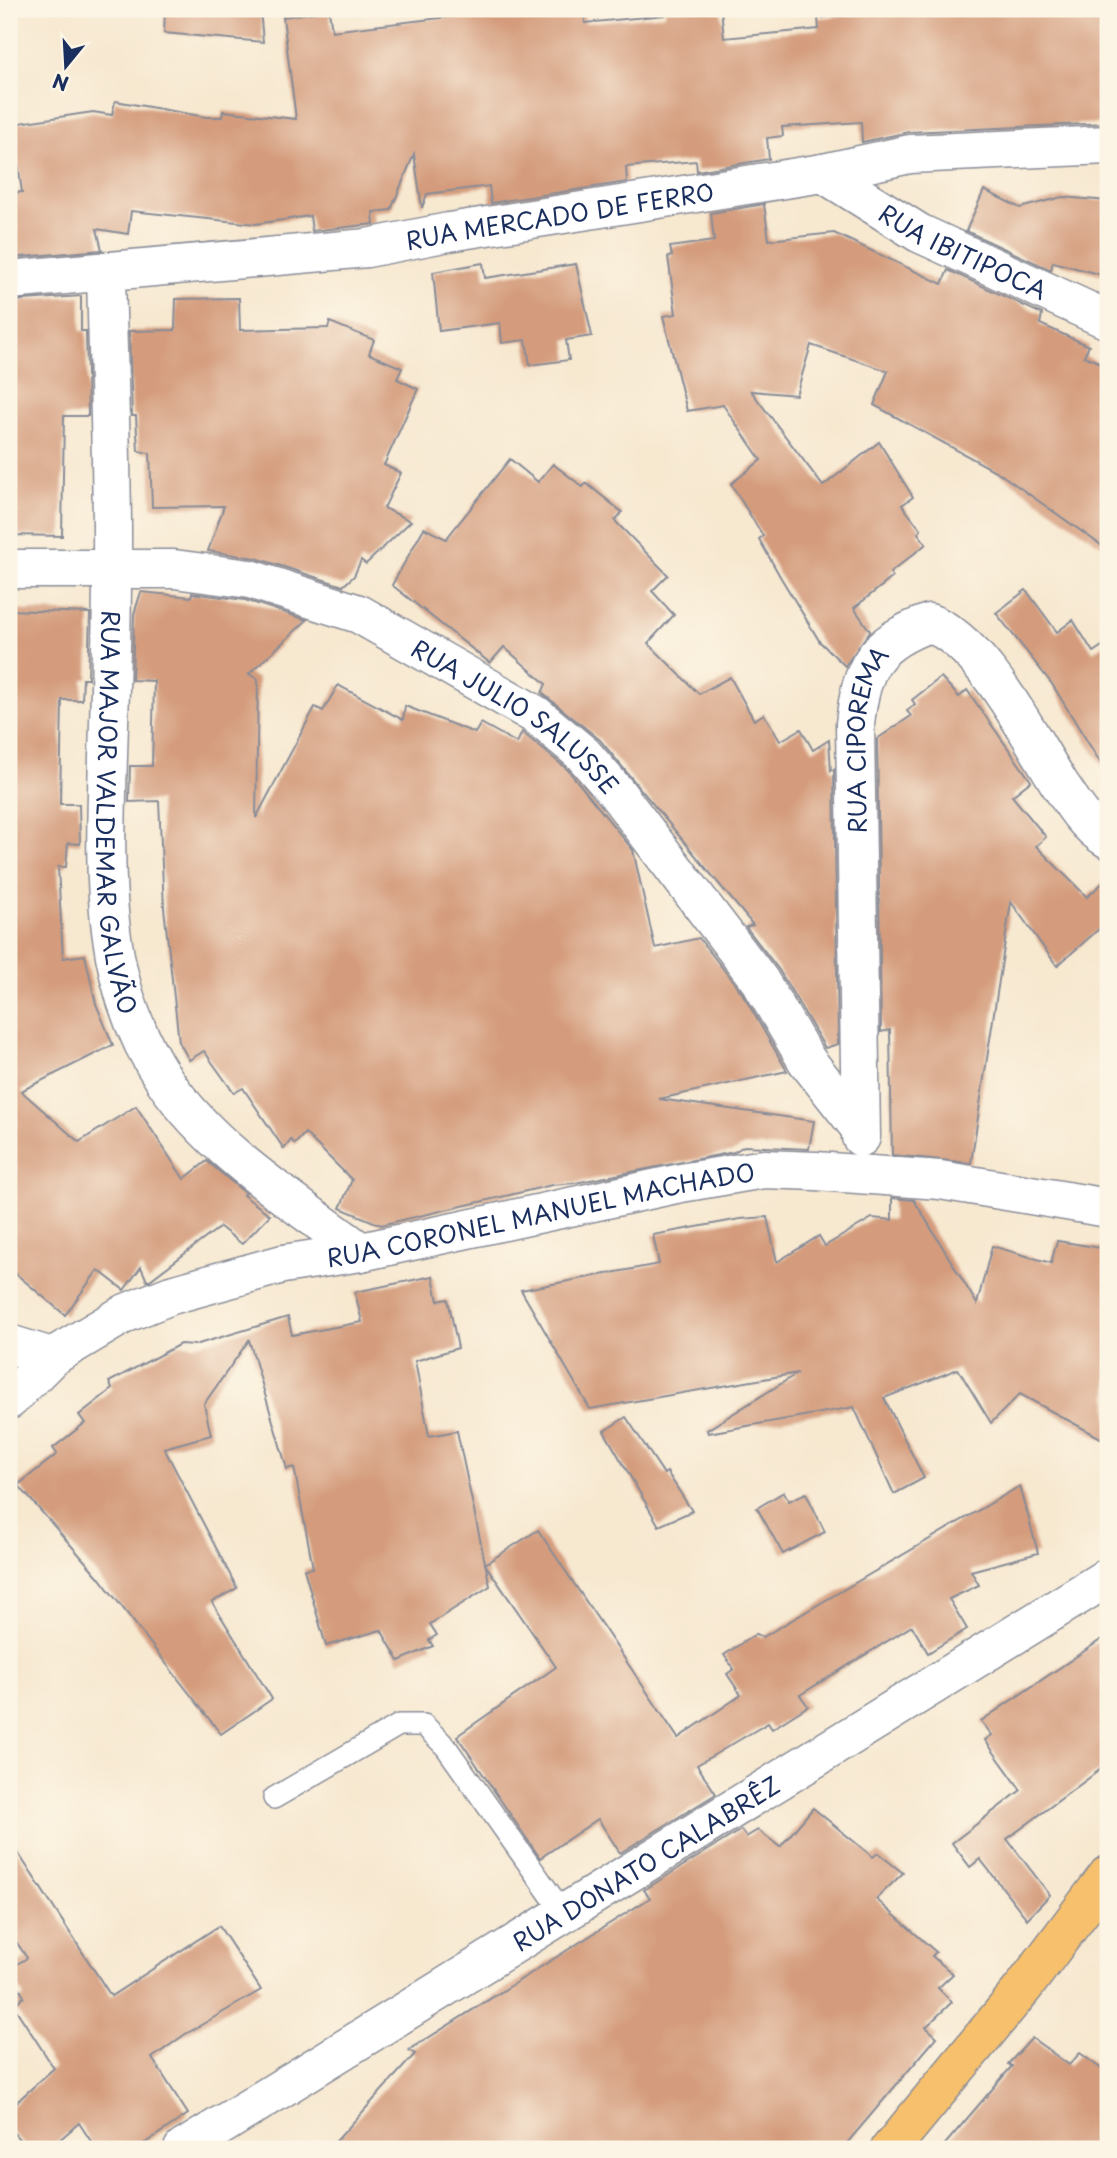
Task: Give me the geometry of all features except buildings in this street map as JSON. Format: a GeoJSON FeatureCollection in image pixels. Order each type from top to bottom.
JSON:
{"type":"FeatureCollection","features":[{"type":"Feature","properties":{"kind":"main road"},"geometry":{"type":"LineString","coordinates":[[890,2149],[1023,1988],[1108,1875]]}},
{"type":"Feature","properties":{"kind":"street","name":"RUA MERCADO DE FERRO"},"geometry":{"type":"LineString","coordinates":[[9,280],[367,248],[449,232],[823,173],[910,154],[1108,145]]}},
{"type":"Feature","properties":{"kind":"street","name":"RUA IBITIPOCA"},"geometry":{"type":"LineString","coordinates":[[823,173],[919,233],[1108,320]]}},
{"type":"Feature","properties":{"kind":"street","name":"RUA MAJOR VALDEMAR GALVÃO"},"geometry":{"type":"LineString","coordinates":[[106,272],[112,569],[104,870],[114,961],[132,1018],[164,1080],[198,1122],[253,1170],[360,1252]]}},
{"type":"Feature","properties":{"kind":"street","name":"RUA JULIO SALUSSE"},"geometry":{"type":"LineString","coordinates":[[9,569],[174,569],[250,579],[359,614],[536,715],[583,754],[615,791],[760,981],[807,1061],[860,1128]]}},
{"type":"Feature","properties":{"kind":"street","name":"RUA CIPOREMA"},"geometry":{"type":"LineString","coordinates":[[863,1174],[860,1128],[855,724],[866,670],[876,652],[891,641],[929,623],[957,639],[976,656],[995,683],[1078,812],[1108,839]]}},
{"type":"Feature","properties":{"kind":"street","name":"RUA CORONEL MANUEL MACHADO"},"geometry":{"type":"LineString","coordinates":[[9,1400],[52,1357],[126,1313],[171,1295],[283,1264],[360,1252],[591,1201],[764,1169],[940,1180],[1108,1208]]}},
{"type":"Feature","properties":{"kind":"street"},"geometry":{"type":"LineString","coordinates":[[9,1344],[52,1357]]}},
{"type":"Feature","properties":{"kind":"street","name":"RUA DONATO CALABRÊZ"},"geometry":{"type":"LineString","coordinates":[[183,2149],[1108,1577]]}},
{"type":"Feature","properties":{"kind":"lane"},"geometry":{"type":"LineString","coordinates":[[274,1798],[398,1724],[424,1725],[446,1747],[564,1914]]}}]}
